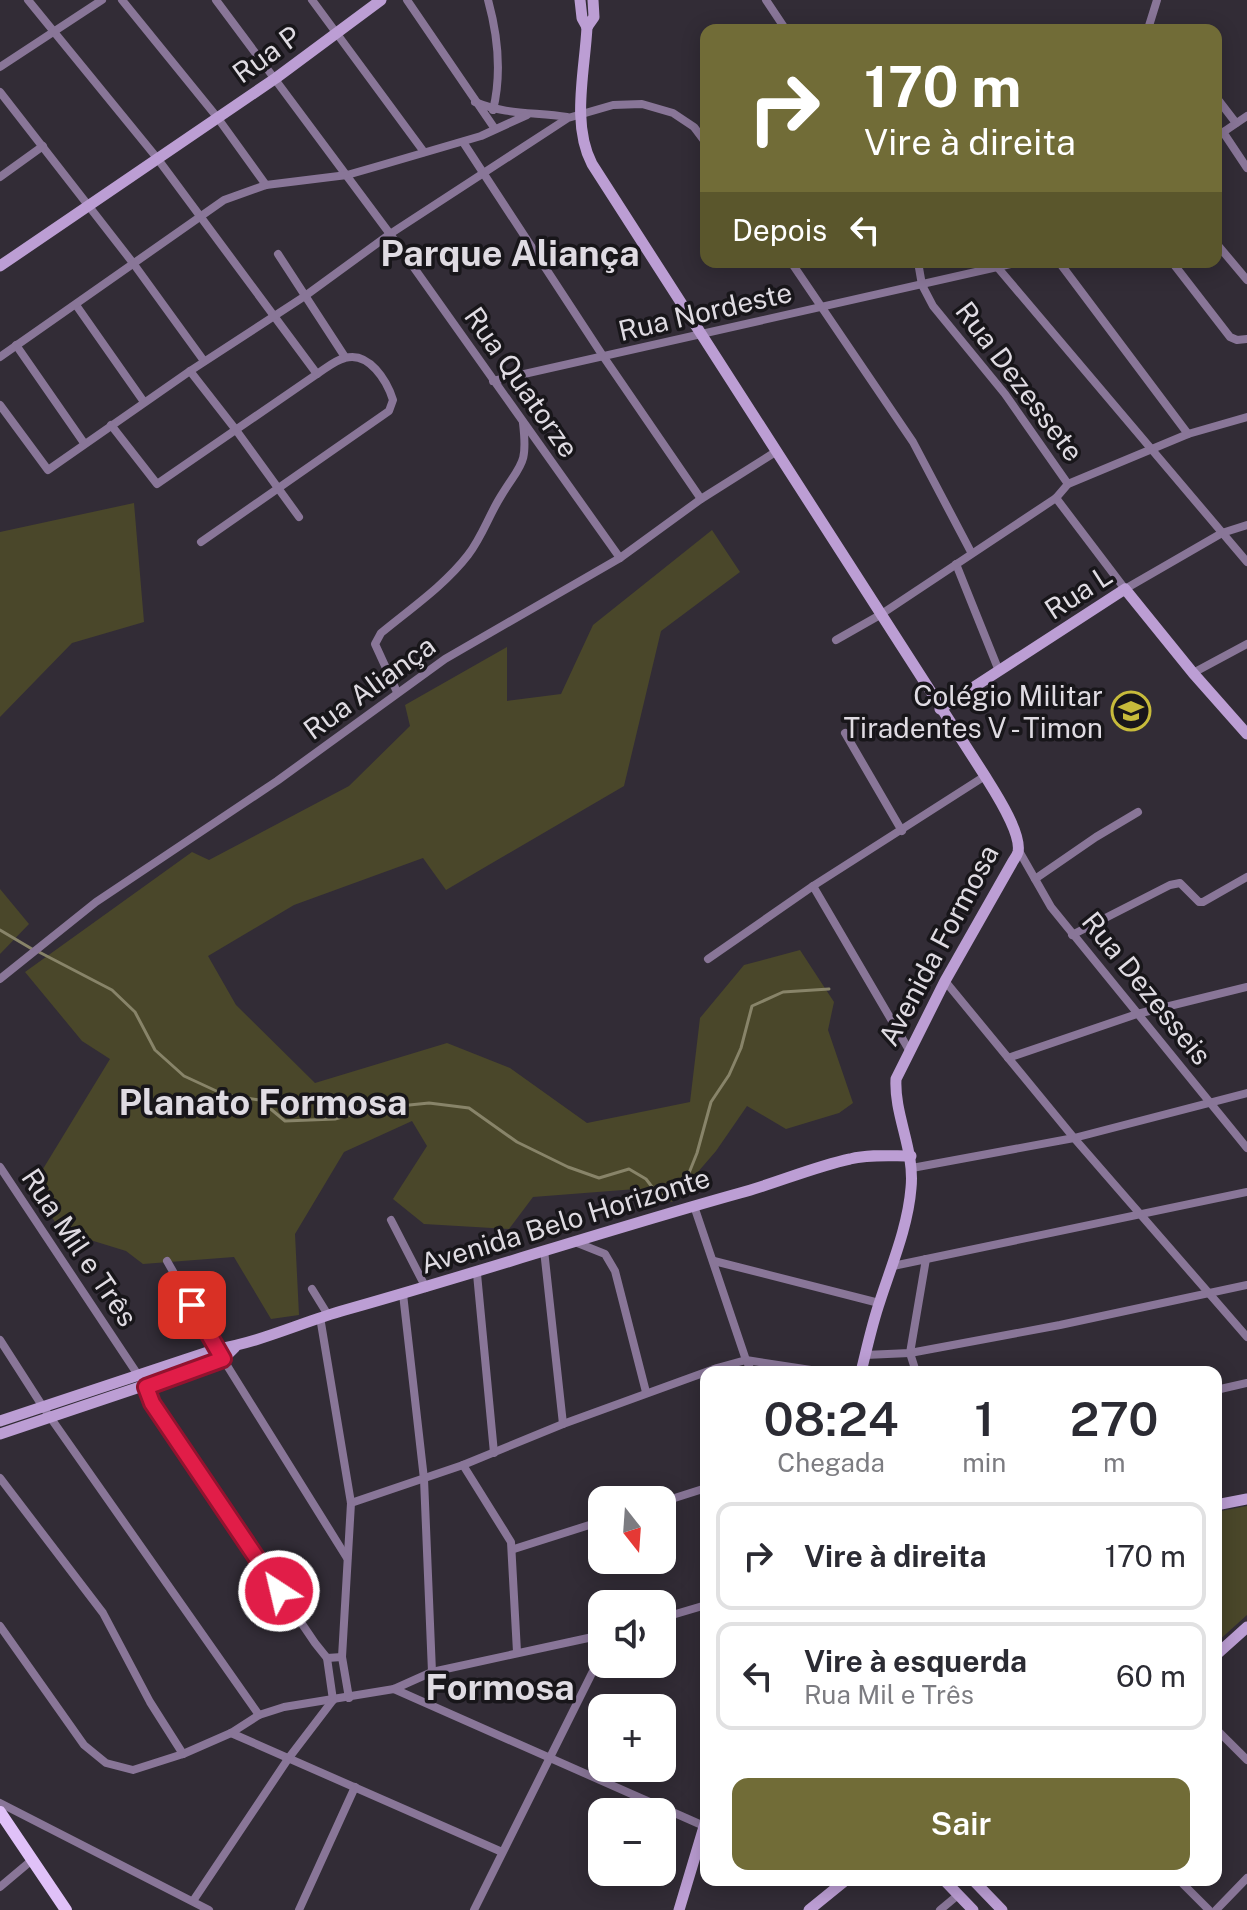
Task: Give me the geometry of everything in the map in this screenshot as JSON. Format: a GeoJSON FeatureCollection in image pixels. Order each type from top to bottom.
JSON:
{"type":"FeatureCollection","features":[{"type":"Feature","properties":{"kind":"main road"},"geometry":{"type":"LineString","coordinates":[[0,1812],[66,1910]]}},
{"type":"Feature","properties":{"kind":"street"},"geometry":{"type":"LineString","coordinates":[[28,0],[157,158],[317,374]]}},
{"type":"Feature","properties":{"kind":"street"},"geometry":{"type":"LineString","coordinates":[[0,67],[102,0]]}},
{"type":"Feature","properties":{"kind":"street"},"geometry":{"type":"LineString","coordinates":[[122,0],[217,117],[266,185]]}},
{"type":"Feature","properties":{"kind":"street","name":"Rua Quatorze"},"geometry":{"type":"LineString","coordinates":[[216,0],[390,234],[620,558]]}},
{"type":"Feature","properties":{"kind":"street"},"geometry":{"type":"LineString","coordinates":[[312,0],[424,152]]}},
{"type":"Feature","properties":{"kind":"street","name":"Rua P"},"geometry":{"type":"LineString","coordinates":[[0,266],[276,78],[381,0]]}},
{"type":"Feature","properties":{"kind":"street"},"geometry":{"type":"LineString","coordinates":[[407,0],[495,129]]}},
{"type":"Feature","properties":{"kind":"street"},"geometry":{"type":"LineString","coordinates":[[488,0],[499,81],[493,110]]}},
{"type":"Feature","properties":{"kind":"street"},"geometry":{"type":"LineString","coordinates":[[580,0],[582,18],[587,27]]}},
{"type":"Feature","properties":{"kind":"street"},"geometry":{"type":"LineString","coordinates":[[593,0],[594,17],[587,27],[582,112],[584,146],[592,164],[703,334]]}},
{"type":"Feature","properties":{"kind":"street"},"geometry":{"type":"LineString","coordinates":[[766,0],[782,24]]}},
{"type":"Feature","properties":{"kind":"street"},"geometry":{"type":"LineString","coordinates":[[1150,24],[1157,0]]}},
{"type":"Feature","properties":{"kind":"street"},"geometry":{"type":"LineString","coordinates":[[0,92],[133,263],[204,361]]}},
{"type":"Feature","properties":{"kind":"street"},"geometry":{"type":"LineString","coordinates":[[474,101],[493,110],[568,118]]}},
{"type":"Feature","properties":{"kind":"street"},"geometry":{"type":"LineString","coordinates":[[0,405],[48,470],[204,361],[305,296],[390,234],[568,118],[613,105],[642,104],[673,113],[694,127],[700,135]]}},
{"type":"Feature","properties":{"kind":"street"},"geometry":{"type":"LineString","coordinates":[[1222,105],[1236,123]]}},
{"type":"Feature","properties":{"kind":"street"},"geometry":{"type":"LineString","coordinates":[[0,357],[224,200],[266,185],[347,175],[463,142],[527,115]]}},
{"type":"Feature","properties":{"kind":"street"},"geometry":{"type":"LineString","coordinates":[[1222,134],[1247,116]]}},
{"type":"Feature","properties":{"kind":"street"},"geometry":{"type":"LineString","coordinates":[[1222,137],[1247,168]]}},
{"type":"Feature","properties":{"kind":"street"},"geometry":{"type":"LineString","coordinates":[[463,142],[701,499]]}},
{"type":"Feature","properties":{"kind":"street"},"geometry":{"type":"LineString","coordinates":[[0,177],[43,146]]}},
{"type":"Feature","properties":{"kind":"street"},"geometry":{"type":"LineString","coordinates":[[1222,250],[1247,280]]}},
{"type":"Feature","properties":{"kind":"street"},"geometry":{"type":"LineString","coordinates":[[278,254],[345,357]]}},
{"type":"Feature","properties":{"kind":"street"},"geometry":{"type":"LineString","coordinates":[[795,268],[913,442],[971,552]]}},
{"type":"Feature","properties":{"kind":"street","name":"Rua Dezessete"},"geometry":{"type":"LineString","coordinates":[[919,268],[922,285],[946,324],[1005,394],[1068,484]]}},
{"type":"Feature","properties":{"kind":"street","name":"Rua Nordeste"},"geometry":{"type":"LineString","coordinates":[[493,381],[922,285],[984,268]]}},
{"type":"Feature","properties":{"kind":"street"},"geometry":{"type":"LineString","coordinates":[[998,268],[1247,562]]}},
{"type":"Feature","properties":{"kind":"street"},"geometry":{"type":"LineString","coordinates":[[1064,268],[1188,434]]}},
{"type":"Feature","properties":{"kind":"street"},"geometry":{"type":"LineString","coordinates":[[1177,268],[1230,337],[1247,339]]}},
{"type":"Feature","properties":{"kind":"street"},"geometry":{"type":"LineString","coordinates":[[76,305],[144,402]]}},
{"type":"Feature","properties":{"kind":"street","name":"Avenida Formosa"},"geometry":{"type":"LineString","coordinates":[[703,334],[985,776],[1014,830],[1019,851],[945,981],[899,1072],[896,1087],[911,1162],[908,1207],[862,1366]]}},
{"type":"Feature","properties":{"kind":"street"},"geometry":{"type":"LineString","coordinates":[[16,345],[84,443]]}},
{"type":"Feature","properties":{"kind":"street"},"geometry":{"type":"LineString","coordinates":[[111,425],[157,484],[345,357],[362,358],[381,374],[393,400],[389,411],[201,542]]}},
{"type":"Feature","properties":{"kind":"street"},"geometry":{"type":"LineString","coordinates":[[190,371],[299,517]]}},
{"type":"Feature","properties":{"kind":"street"},"geometry":{"type":"LineString","coordinates":[[836,640],[880,615],[1056,498],[1068,484],[1188,434],[1247,417]]}},
{"type":"Feature","properties":{"kind":"street"},"geometry":{"type":"LineString","coordinates":[[397,692],[375,644],[381,633],[451,574],[469,554],[501,496],[519,472],[524,458],[523,423]]}},
{"type":"Feature","properties":{"kind":"street","name":"Rua Aliança"},"geometry":{"type":"LineString","coordinates":[[0,979],[96,902],[277,781],[445,659],[620,558],[701,499],[777,451]]}},
{"type":"Feature","properties":{"kind":"street","name":"Rua Dezessete"},"geometry":{"type":"LineString","coordinates":[[1056,498],[1125,589],[1247,734]]}},
{"type":"Feature","properties":{"kind":"street","name":"Rua L"},"geometry":{"type":"LineString","coordinates":[[940,709],[1125,589],[1222,533],[1247,525]]}},
{"type":"Feature","properties":{"kind":"street"},"geometry":{"type":"LineString","coordinates":[[956,564],[999,671]]}},
{"type":"Feature","properties":{"kind":"street"},"geometry":{"type":"LineString","coordinates":[[1193,673],[1247,644]]}},
{"type":"Feature","properties":{"kind":"street"},"geometry":{"type":"LineString","coordinates":[[845,733],[902,831]]}},
{"type":"Feature","properties":{"kind":"street"},"geometry":{"type":"LineString","coordinates":[[708,959],[813,886],[985,776]]}},
{"type":"Feature","properties":{"kind":"street"},"geometry":{"type":"LineString","coordinates":[[1035,879],[1138,812]]}},
{"type":"Feature","properties":{"kind":"street","name":"Rua Dezesseis"},"geometry":{"type":"LineString","coordinates":[[1019,851],[1051,907],[1072,935],[1247,1148]]}},
{"type":"Feature","properties":{"kind":"street"},"geometry":{"type":"LineString","coordinates":[[1072,935],[1170,885],[1180,883],[1194,899],[1203,902],[1247,877]]}},
{"type":"Feature","properties":{"kind":"street"},"geometry":{"type":"LineString","coordinates":[[813,886],[909,1050]]}},
{"type":"Feature","properties":{"kind":"street"},"geometry":{"type":"LineString","coordinates":[[945,981],[1138,1214],[1247,1337]]}},
{"type":"Feature","properties":{"kind":"street"},"geometry":{"type":"LineString","coordinates":[[1008,1058],[1137,1014],[1247,987]]}},
{"type":"Feature","properties":{"kind":"street"},"geometry":{"type":"LineString","coordinates":[[911,1162],[1074,1138],[1247,1093]]}},
{"type":"Feature","properties":{"kind":"street","name":"Avenida Belo Horizonte"},"geometry":{"type":"LineString","coordinates":[[0,1434],[146,1387],[236,1346],[324,1316],[477,1274],[544,1250],[851,1158],[911,1162]]}},
{"type":"Feature","properties":{"kind":"street","name":"Rua Mil e Três"},"geometry":{"type":"LineString","coordinates":[[0,1167],[146,1387],[152,1403],[327,1658]]}},
{"type":"Feature","properties":{"kind":"street"},"geometry":{"type":"LineString","coordinates":[[893,1266],[1247,1192]]}},
{"type":"Feature","properties":{"kind":"street"},"geometry":{"type":"LineString","coordinates":[[694,1206],[749,1366]]}},
{"type":"Feature","properties":{"kind":"street"},"geometry":{"type":"LineString","coordinates":[[391,1220],[426,1288]]}},
{"type":"Feature","properties":{"kind":"street"},"geometry":{"type":"LineString","coordinates":[[575,1242],[605,1254],[615,1271],[646,1392]]}},
{"type":"Feature","properties":{"kind":"street"},"geometry":{"type":"LineString","coordinates":[[544,1250],[563,1424]]}},
{"type":"Feature","properties":{"kind":"street"},"geometry":{"type":"LineString","coordinates":[[914,1366],[910,1353],[926,1259]]}},
{"type":"Feature","properties":{"kind":"street"},"geometry":{"type":"LineString","coordinates":[[167,1261],[220,1354],[348,1558]]}},
{"type":"Feature","properties":{"kind":"street"},"geometry":{"type":"LineString","coordinates":[[714,1261],[879,1303]]}},
{"type":"Feature","properties":{"kind":"street"},"geometry":{"type":"LineString","coordinates":[[477,1274],[494,1453]]}},
{"type":"Feature","properties":{"kind":"street"},"geometry":{"type":"LineString","coordinates":[[865,1355],[910,1353],[1247,1285]]}},
{"type":"Feature","properties":{"kind":"street"},"geometry":{"type":"LineString","coordinates":[[312,1289],[324,1316],[351,1503],[342,1657],[349,1698]]}},
{"type":"Feature","properties":{"kind":"street"},"geometry":{"type":"LineString","coordinates":[[403,1294],[424,1479],[432,1672]]}},
{"type":"Feature","properties":{"kind":"street"},"geometry":{"type":"LineString","coordinates":[[0,1340],[43,1407],[259,1715]]}},
{"type":"Feature","properties":{"kind":"street","name":"Avenida Belo Horizonte"},"geometry":{"type":"LineString","coordinates":[[0,1421],[138,1375],[220,1354]]}},
{"type":"Feature","properties":{"kind":"street"},"geometry":{"type":"LineString","coordinates":[[727,1366],[746,1360],[785,1366]]}},
{"type":"Feature","properties":{"kind":"street"},"geometry":{"type":"LineString","coordinates":[[351,1503],[463,1465],[646,1392],[700,1375]]}},
{"type":"Feature","properties":{"kind":"street"},"geometry":{"type":"LineString","coordinates":[[1222,1389],[1247,1383]]}},
{"type":"Feature","properties":{"kind":"street"},"geometry":{"type":"LineString","coordinates":[[463,1465],[514,1549],[517,1652]]}},
{"type":"Feature","properties":{"kind":"street"},"geometry":{"type":"LineString","coordinates":[[0,1478],[103,1613],[150,1702],[183,1754]]}},
{"type":"Feature","properties":{"kind":"street"},"geometry":{"type":"LineString","coordinates":[[676,1498],[700,1490]]}},
{"type":"Feature","properties":{"kind":"street"},"geometry":{"type":"LineString","coordinates":[[1222,1504],[1247,1499]]}},
{"type":"Feature","properties":{"kind":"street"},"geometry":{"type":"LineString","coordinates":[[514,1549],[588,1525]]}},
{"type":"Feature","properties":{"kind":"street"},"geometry":{"type":"LineString","coordinates":[[676,1614],[700,1607]]}},
{"type":"Feature","properties":{"kind":"street"},"geometry":{"type":"LineString","coordinates":[[0,1626],[84,1745],[106,1763],[133,1770],[183,1754],[231,1733],[259,1715],[304,1702],[349,1698],[394,1689],[432,1672],[588,1638]]}},
{"type":"Feature","properties":{"kind":"street"},"geometry":{"type":"LineString","coordinates":[[1222,1650],[1247,1627]]}},
{"type":"Feature","properties":{"kind":"street"},"geometry":{"type":"LineString","coordinates":[[193,1901],[288,1759],[333,1700],[327,1658],[342,1657]]}},
{"type":"Feature","properties":{"kind":"street"},"geometry":{"type":"LineString","coordinates":[[474,1910],[589,1678]]}},
{"type":"Feature","properties":{"kind":"street"},"geometry":{"type":"LineString","coordinates":[[394,1689],[700,1821]]}},
{"type":"Feature","properties":{"kind":"street"},"geometry":{"type":"LineString","coordinates":[[231,1733],[502,1852]]}},
{"type":"Feature","properties":{"kind":"street"},"geometry":{"type":"LineString","coordinates":[[1222,1735],[1247,1760]]}},
{"type":"Feature","properties":{"kind":"street"},"geometry":{"type":"LineString","coordinates":[[299,1910],[355,1787]]}},
{"type":"Feature","properties":{"kind":"street"},"geometry":{"type":"LineString","coordinates":[[0,1803],[209,1910]]}},
{"type":"Feature","properties":{"kind":"street"},"geometry":{"type":"LineString","coordinates":[[679,1910],[700,1840]]}},
{"type":"Feature","properties":{"kind":"street"},"geometry":{"type":"LineString","coordinates":[[0,1887],[32,1860]]}},
{"type":"Feature","properties":{"kind":"street"},"geometry":{"type":"LineString","coordinates":[[1216,1910],[1247,1878]]}},
{"type":"Feature","properties":{"kind":"street"},"geometry":{"type":"LineString","coordinates":[[809,1910],[839,1886]]}},
{"type":"Feature","properties":{"kind":"street"},"geometry":{"type":"LineString","coordinates":[[950,1886],[973,1910]]}},
{"type":"Feature","properties":{"kind":"street"},"geometry":{"type":"LineString","coordinates":[[980,1886],[1002,1910]]}},
{"type":"Feature","properties":{"kind":"street"},"geometry":{"type":"LineString","coordinates":[[1185,1886],[1209,1910]]}},
{"type":"Feature","properties":{"kind":"street"},"geometry":{"type":"LineString","coordinates":[[940,1910],[958,1895]]}},
{"type":"Feature","properties":{"kind":"shaded area"},"geometry":{"type":"Polygon","coordinates":[[[134,503],[144,622],[72,643],[0,717],[0,532],[134,503]]]}},
{"type":"Feature","properties":{"kind":"shaded area"},"geometry":{"type":"Polygon","coordinates":[[[712,530],[740,572],[661,631],[624,786],[446,890],[423,858],[294,905],[208,956],[236,1005],[315,1083],[447,1043],[510,1068],[587,1123],[690,1102],[700,1018],[744,965],[800,950],[834,1002],[828,1030],[853,1103],[839,1113],[786,1129],[747,1106],[716,1151],[672,1202],[636,1189],[533,1197],[509,1229],[424,1224],[393,1199],[427,1146],[412,1121],[344,1152],[295,1234],[299,1315],[271,1319],[234,1257],[143,1264],[126,1251],[61,1231],[32,1187],[110,1059],[82,1041],[25,972],[192,852],[209,860],[349,786],[410,726],[405,705],[507,647],[507,701],[561,694],[593,625],[712,530]]]}},
{"type":"Feature","properties":{"kind":"shaded area"},"geometry":{"type":"Polygon","coordinates":[[[0,889],[29,924],[0,954],[0,889]]]}},
{"type":"Feature","properties":{"kind":"shaded area"},"geometry":{"type":"Polygon","coordinates":[[[1247,1506],[1247,1615],[1222,1638],[1222,1511],[1247,1506]]]}},
{"type":"Feature","properties":{"kind":"waterway"},"geometry":{"type":"LineString","coordinates":[[0,930],[32,949]]}},
{"type":"Feature","properties":{"kind":"waterway"},"geometry":{"type":"LineString","coordinates":[[39,952],[112,990],[135,1012],[155,1050],[184,1076],[225,1095],[260,1100],[285,1121],[335,1119],[370,1109],[429,1103],[469,1108],[517,1142],[568,1167],[599,1178],[629,1169],[646,1179],[659,1196],[676,1193],[687,1178],[711,1102],[729,1075],[741,1048],[752,1006],[783,992],[829,989]]}},
{"type":"Feature","properties":{"kind":"place","name":"Colégio Militar Tiradentes V - Timon"},"geometry":{"type":"Point","coordinates":[1131,711]}},
{"type":"Feature","properties":{"kind":"district","name":"Parque Aliança"},"geometry":{"type":"Point","coordinates":[510,253]}},
{"type":"Feature","properties":{"kind":"district","name":"Planato Formosa"},"geometry":{"type":"Point","coordinates":[263,1102]}},
{"type":"Feature","properties":{"kind":"district","name":"Formosa"},"geometry":{"type":"Point","coordinates":[500,1687]}},
{"type":"Feature","properties":{"kind":"route"},"geometry":{"type":"LineString","coordinates":[[192,1305],[223,1359],[146,1387],[152,1403],[279,1591]]}}]}
